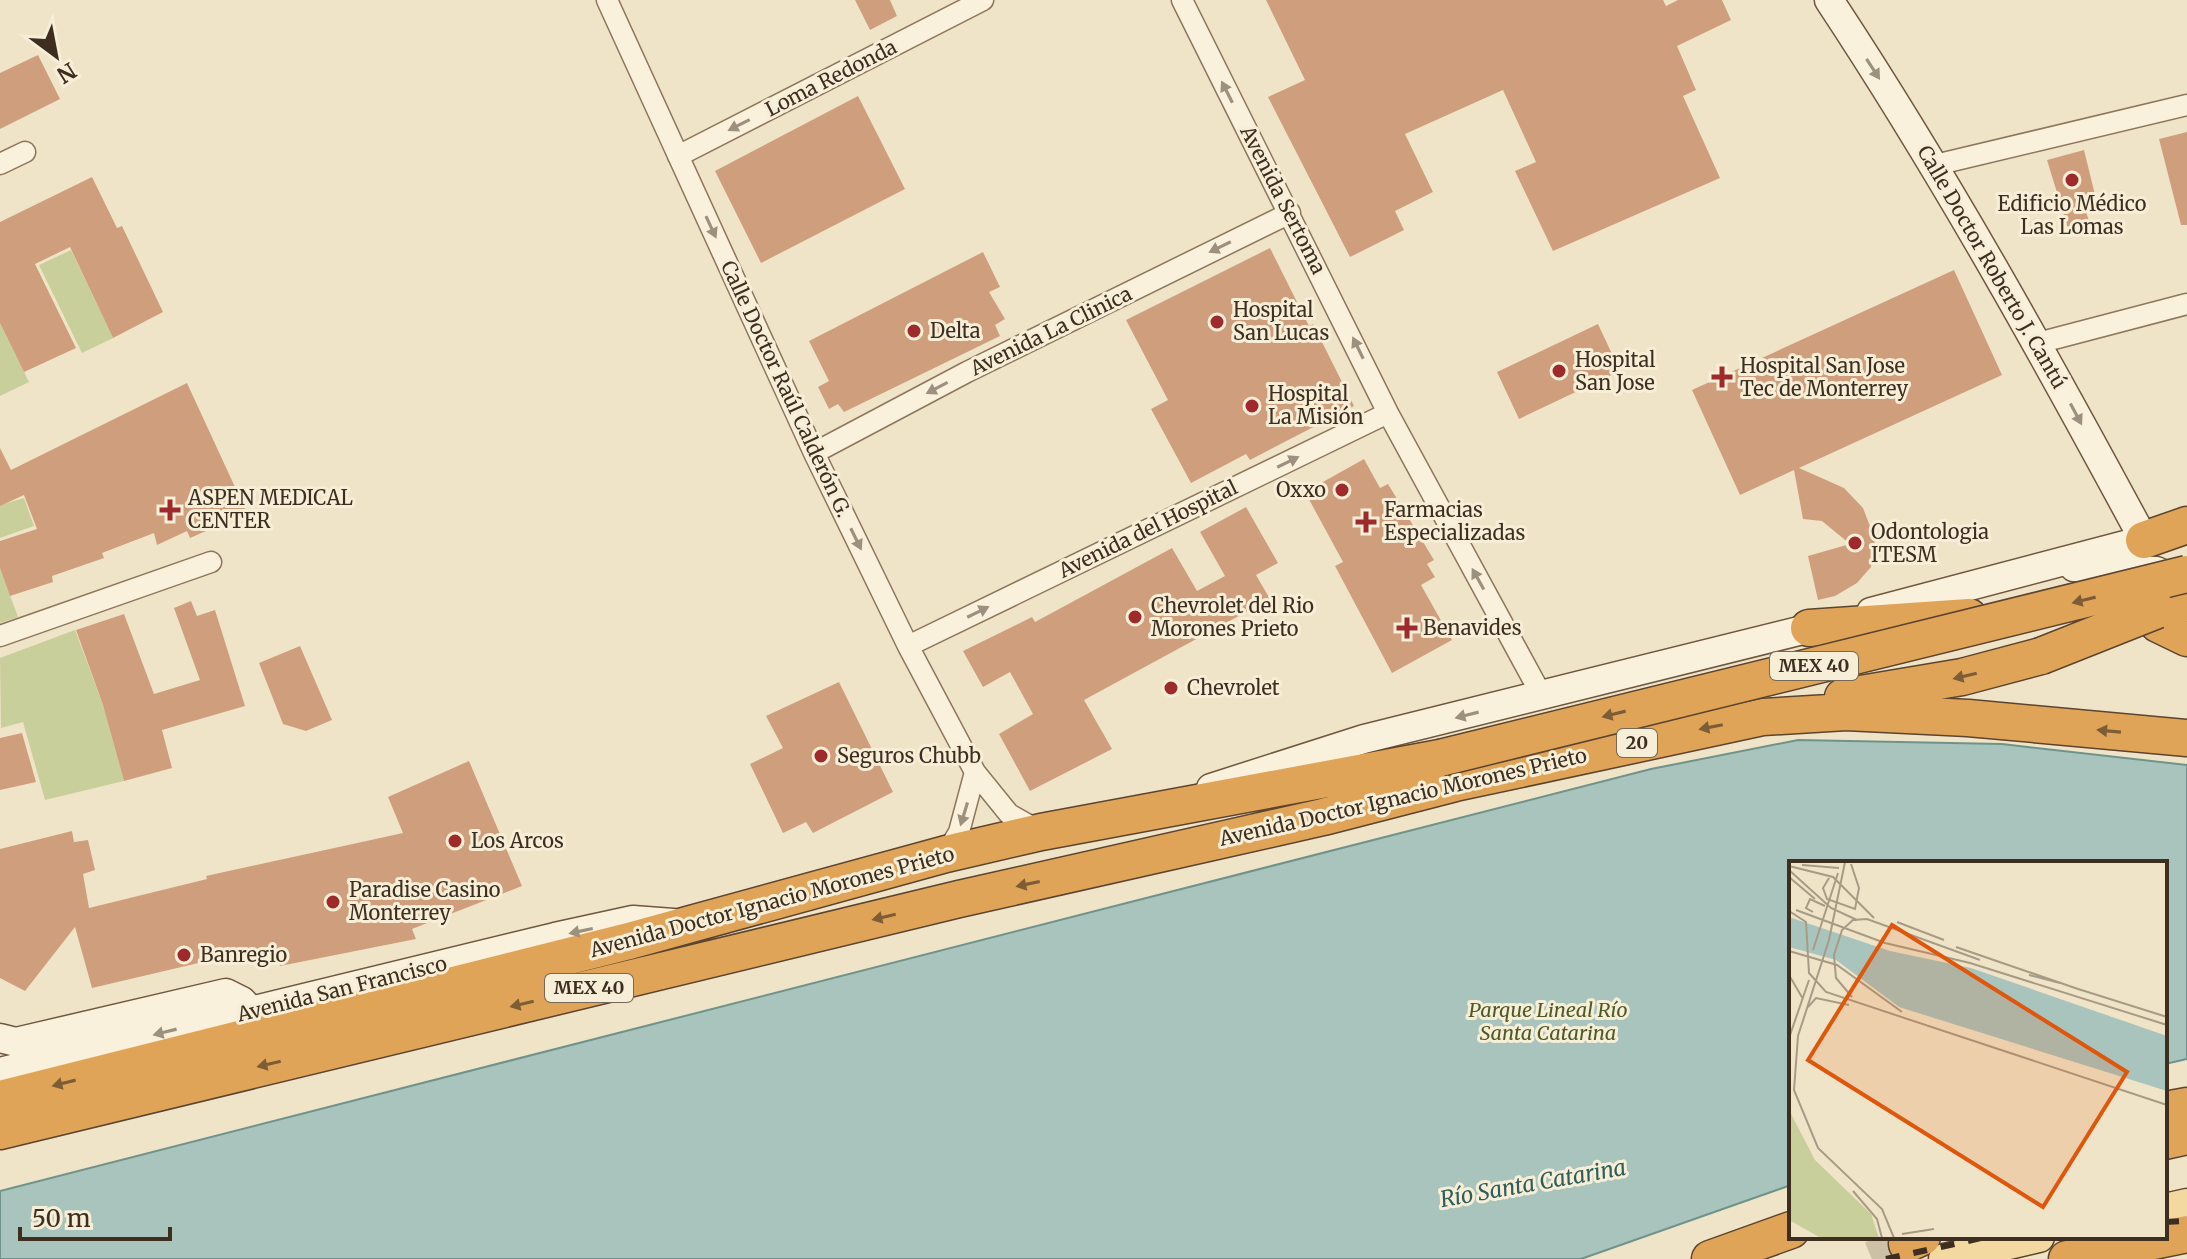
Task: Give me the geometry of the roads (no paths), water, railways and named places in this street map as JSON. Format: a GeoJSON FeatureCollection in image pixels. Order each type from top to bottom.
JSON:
{"type":"FeatureCollection","features":[{"type":"Feature","properties":{"kind":"highway"},"geometry":{"type":"LineString","coordinates":[[2144,540],[2187,525]]}},
{"type":"Feature","properties":{"kind":"highway"},"geometry":{"type":"LineString","coordinates":[[2144,540],[2187,542]]}},
{"type":"Feature","properties":{"kind":"highway","name":"MEX 40"},"geometry":{"type":"LineString","coordinates":[[1440,758],[2187,574]]}},
{"type":"Feature","properties":{"kind":"highway"},"geometry":{"type":"LineString","coordinates":[[1809,628],[2010,615]]}},
{"type":"Feature","properties":{"kind":"highway"},"geometry":{"type":"LineString","coordinates":[[1763,717],[1807,703],[1962,677],[2172,619]]}},
{"type":"Feature","properties":{"kind":"highway","name":"Avenida Doctor Ignacio Morones Prieto"},"geometry":{"type":"LineString","coordinates":[[0,1131],[944,902],[1097,870],[1455,783],[1763,717],[1846,712],[1968,718],[2187,738]]}},
{"type":"Feature","properties":{"kind":"highway","name":"Avenida Doctor Ignacio Morones Prieto"},"geometry":{"type":"LineString","coordinates":[[0,1099],[629,941],[946,854],[1041,832],[1440,758]]}},
{"type":"Feature","properties":{"kind":"highway","name":"Avenida Doctor Ignacio Morones Prieto"},"geometry":{"type":"LineString","coordinates":[[1097,870],[1169,841],[1440,758]]}},
{"type":"Feature","properties":{"kind":"highway"},"geometry":{"type":"LineString","coordinates":[[1710,1259],[1789,1231]]}},
{"type":"Feature","properties":{"kind":"highway"},"geometry":{"type":"LineString","coordinates":[[2167,1238],[2187,1234]]}},
{"type":"Feature","properties":{"kind":"highway"},"geometry":{"type":"LineString","coordinates":[[2067,1259],[2163,1239]]}},
{"type":"Feature","properties":{"kind":"highway"},"geometry":{"type":"LineString","coordinates":[[2142,1259],[2187,1250]]}},
{"type":"Feature","properties":{"kind":"main road"},"geometry":{"type":"LineString","coordinates":[[2167,1209],[2187,1204]]}},
{"type":"Feature","properties":{"kind":"main road"},"geometry":{"type":"LineString","coordinates":[[1944,1259],[2030,1239]]}},
{"type":"Feature","properties":{"kind":"street","name":"Calle Doctor Raúl Calderón G."},"geometry":{"type":"LineString","coordinates":[[607,0],[814,453],[908,646],[975,772],[1009,814],[1041,832]]}},
{"type":"Feature","properties":{"kind":"street","name":"Loma Redonda"},"geometry":{"type":"LineString","coordinates":[[678,156],[983,0]]}},
{"type":"Feature","properties":{"kind":"street","name":"Avenida Sertoma"},"geometry":{"type":"LineString","coordinates":[[1182,0],[1388,413],[1542,696]]}},
{"type":"Feature","properties":{"kind":"street","name":"Calle Doctor Roberto J. Cantú"},"geometry":{"type":"LineString","coordinates":[[1830,2],[1935,165],[2038,343],[2144,540]]}},
{"type":"Feature","properties":{"kind":"street"},"geometry":{"type":"LineString","coordinates":[[1935,165],[2187,105]]}},
{"type":"Feature","properties":{"kind":"street"},"geometry":{"type":"LineString","coordinates":[[0,164],[25,152]]}},
{"type":"Feature","properties":{"kind":"street","name":"Avenida La Clinica"},"geometry":{"type":"LineString","coordinates":[[814,453],[967,372],[1290,213]]}},
{"type":"Feature","properties":{"kind":"street"},"geometry":{"type":"LineString","coordinates":[[2038,343],[2187,304]]}},
{"type":"Feature","properties":{"kind":"street","name":"Avenida del Hospital"},"geometry":{"type":"LineString","coordinates":[[908,646],[1388,413]]}},
{"type":"Feature","properties":{"kind":"street"},"geometry":{"type":"LineString","coordinates":[[1126,817],[1306,755],[2144,540]]}},
{"type":"Feature","properties":{"kind":"street"},"geometry":{"type":"LineString","coordinates":[[0,636],[211,562]]}},
{"type":"Feature","properties":{"kind":"street"},"geometry":{"type":"LineString","coordinates":[[2049,566],[2156,571],[2187,583]]}},
{"type":"Feature","properties":{"kind":"street"},"geometry":{"type":"LineString","coordinates":[[946,854],[959,832],[975,772]]}},
{"type":"Feature","properties":{"kind":"street","name":"Avenida San Francisco"},"geometry":{"type":"LineString","coordinates":[[0,1072],[633,920],[686,925]]}},
{"type":"Feature","properties":{"kind":"street"},"geometry":{"type":"LineString","coordinates":[[0,1038],[16,1042],[226,993],[242,1001],[251,1011]]}},
{"type":"Feature","properties":{"kind":"water","name":"Río Santa Catarina"},"geometry":{"type":"Polygon","coordinates":[[[1798,740],[2002,744],[2187,765],[2187,1059],[2167,1064],[2167,861],[1789,861],[1789,1186],[1581,1259],[0,1259],[0,1191],[1651,769],[1798,740]]]}},
{"type":"Feature","properties":{"kind":"tunnel"},"geometry":{"type":"LineString","coordinates":[[1872,1259],[1907,1244]]}},
{"type":"Feature","properties":{"kind":"railway"},"geometry":{"type":"LineString","coordinates":[[2167,1222],[2187,1221]]}},
{"type":"Feature","properties":{"kind":"railway"},"geometry":{"type":"LineString","coordinates":[[1886,1259],[1977,1239]]}},
{"type":"Feature","properties":{"kind":"place","name":"Edificio Médico Las Lomas"},"geometry":{"type":"Point","coordinates":[2072,180]}},
{"type":"Feature","properties":{"kind":"place","name":"Hospital San Lucas"},"geometry":{"type":"Point","coordinates":[1217,322]}},
{"type":"Feature","properties":{"kind":"place","name":"Delta"},"geometry":{"type":"Point","coordinates":[914,331]}},
{"type":"Feature","properties":{"kind":"place","name":"Hospital San Jose"},"geometry":{"type":"Point","coordinates":[1559,371]}},
{"type":"Feature","properties":{"kind":"place","name":"Hospital San Jose Tec de Monterrey"},"geometry":{"type":"Point","coordinates":[1722,377]}},
{"type":"Feature","properties":{"kind":"place","name":"Hospital La Misión"},"geometry":{"type":"Point","coordinates":[1252,406]}},
{"type":"Feature","properties":{"kind":"place","name":"Oxxo"},"geometry":{"type":"Point","coordinates":[1342,490]}},
{"type":"Feature","properties":{"kind":"place","name":"ASPEN MEDICAL CENTER"},"geometry":{"type":"Point","coordinates":[170,510]}},
{"type":"Feature","properties":{"kind":"place","name":"Farmacias Especializadas"},"geometry":{"type":"Point","coordinates":[1366,522]}},
{"type":"Feature","properties":{"kind":"place","name":"Odontologia ITESM"},"geometry":{"type":"Point","coordinates":[1855,543]}},
{"type":"Feature","properties":{"kind":"place","name":"Chevrolet del Rio Morones Prieto"},"geometry":{"type":"Point","coordinates":[1135,617]}},
{"type":"Feature","properties":{"kind":"place","name":"Benavides"},"geometry":{"type":"Point","coordinates":[1407,628]}},
{"type":"Feature","properties":{"kind":"place","name":"Chevrolet"},"geometry":{"type":"Point","coordinates":[1171,688]}},
{"type":"Feature","properties":{"kind":"place","name":"Seguros Chubb"},"geometry":{"type":"Point","coordinates":[821,756]}},
{"type":"Feature","properties":{"kind":"place","name":"Los Arcos"},"geometry":{"type":"Point","coordinates":[455,841]}},
{"type":"Feature","properties":{"kind":"place","name":"Paradise Casino Monterrey"},"geometry":{"type":"Point","coordinates":[333,902]}},
{"type":"Feature","properties":{"kind":"place","name":"Banregio"},"geometry":{"type":"Point","coordinates":[184,955]}},
{"type":"Feature","properties":{"kind":"park label","name":"Parque Lineal Río Santa Catarina"},"geometry":{"type":"Point","coordinates":[1548,1022]}}]}
